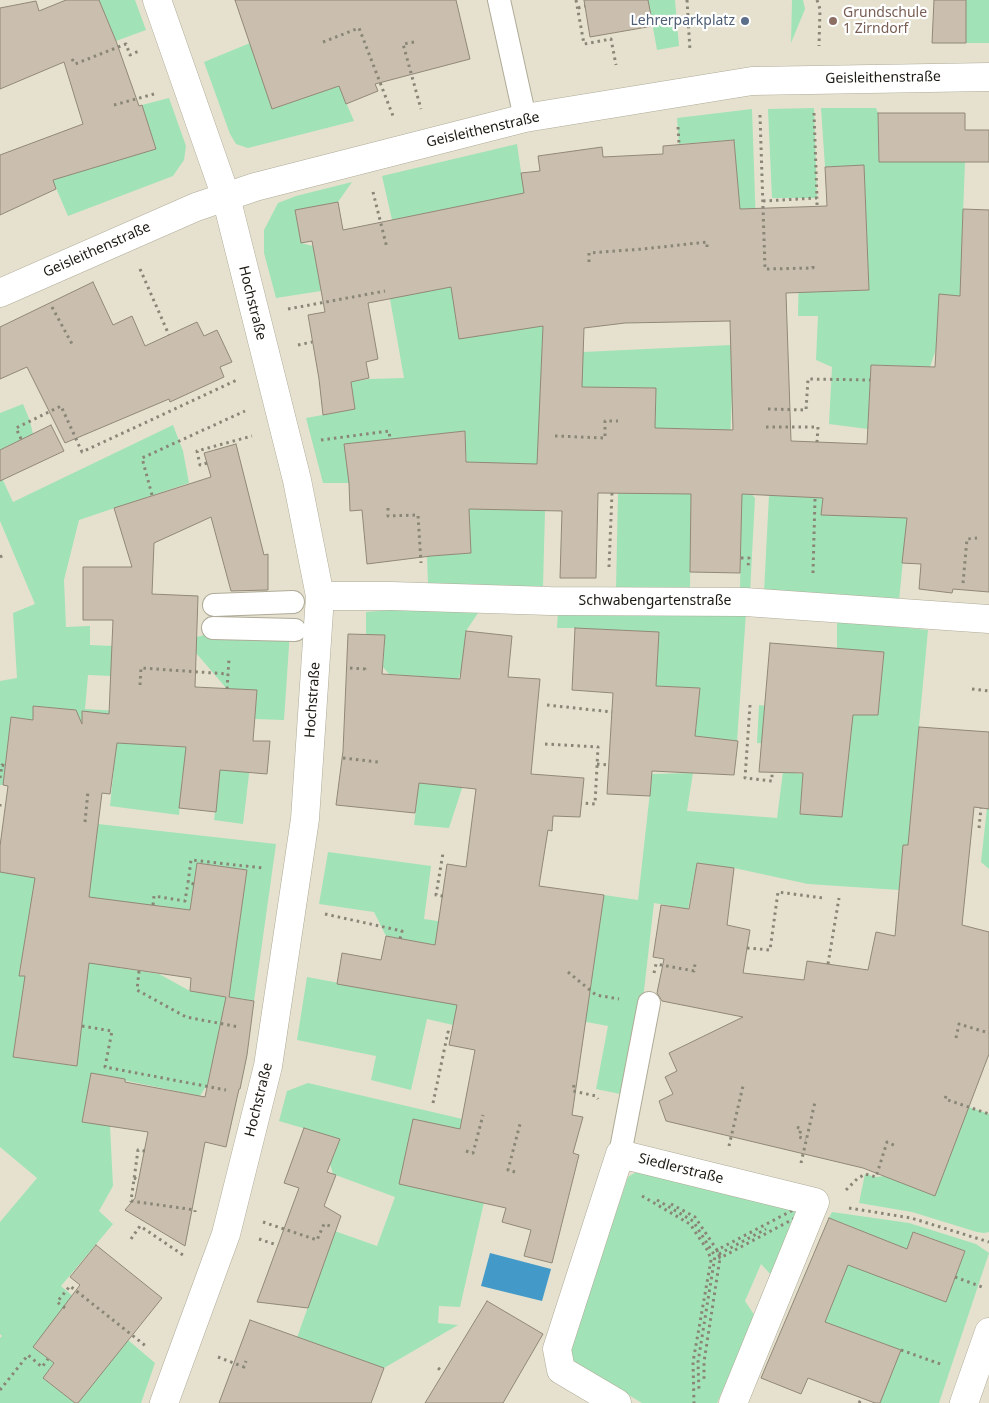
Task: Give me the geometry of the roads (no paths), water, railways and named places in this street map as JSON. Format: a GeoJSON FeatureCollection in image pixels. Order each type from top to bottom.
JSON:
{"type":"FeatureCollection","features":[{"type":"Feature","properties":{"kind":"street","name":"Hochstraße"},"geometry":{"type":"LineString","coordinates":[[157,0],[226,197],[297,480],[320,596],[305,819],[268,1066],[226,1234],[164,1403]]}},
{"type":"Feature","properties":{"kind":"street","name":"Geisleithenstraße"},"geometry":{"type":"LineString","coordinates":[[0,292],[196,207],[255,187],[525,118],[752,81],[989,77]]}},
{"type":"Feature","properties":{"kind":"street","name":"Schwabengartenstraße"},"geometry":{"type":"LineString","coordinates":[[320,596],[391,596],[550,601],[751,602],[989,619]]}},
{"type":"Feature","properties":{"kind":"street","name":"Siedlerstraße"},"geometry":{"type":"LineString","coordinates":[[617,1403],[561,1370],[556,1349],[620,1154],[814,1207],[733,1403]]}},
{"type":"Feature","properties":{"kind":"street"},"geometry":{"type":"LineString","coordinates":[[964,1403],[989,1332]]}},
{"type":"Feature","properties":{"kind":"lane"},"geometry":{"type":"LineString","coordinates":[[499,0],[525,118]]}},
{"type":"Feature","properties":{"kind":"lane"},"geometry":{"type":"LineString","coordinates":[[214,605],[293,602]]}},
{"type":"Feature","properties":{"kind":"lane"},"geometry":{"type":"LineString","coordinates":[[213,628],[295,630]]}},
{"type":"Feature","properties":{"kind":"lane"},"geometry":{"type":"LineString","coordinates":[[620,1154],[649,1003]]}},
{"type":"Feature","properties":{"kind":"water"},"geometry":{"type":"Polygon","coordinates":[[[490,1253],[551,1269],[542,1301],[481,1286],[490,1253]]]}},
{"type":"Feature","properties":{"kind":"place","name":"Lehrerparkplatz"},"geometry":{"type":"Point","coordinates":[745,21]}},
{"type":"Feature","properties":{"kind":"place","name":"Grundschule 1 Zirndorf"},"geometry":{"type":"Point","coordinates":[833,21]}}]}
